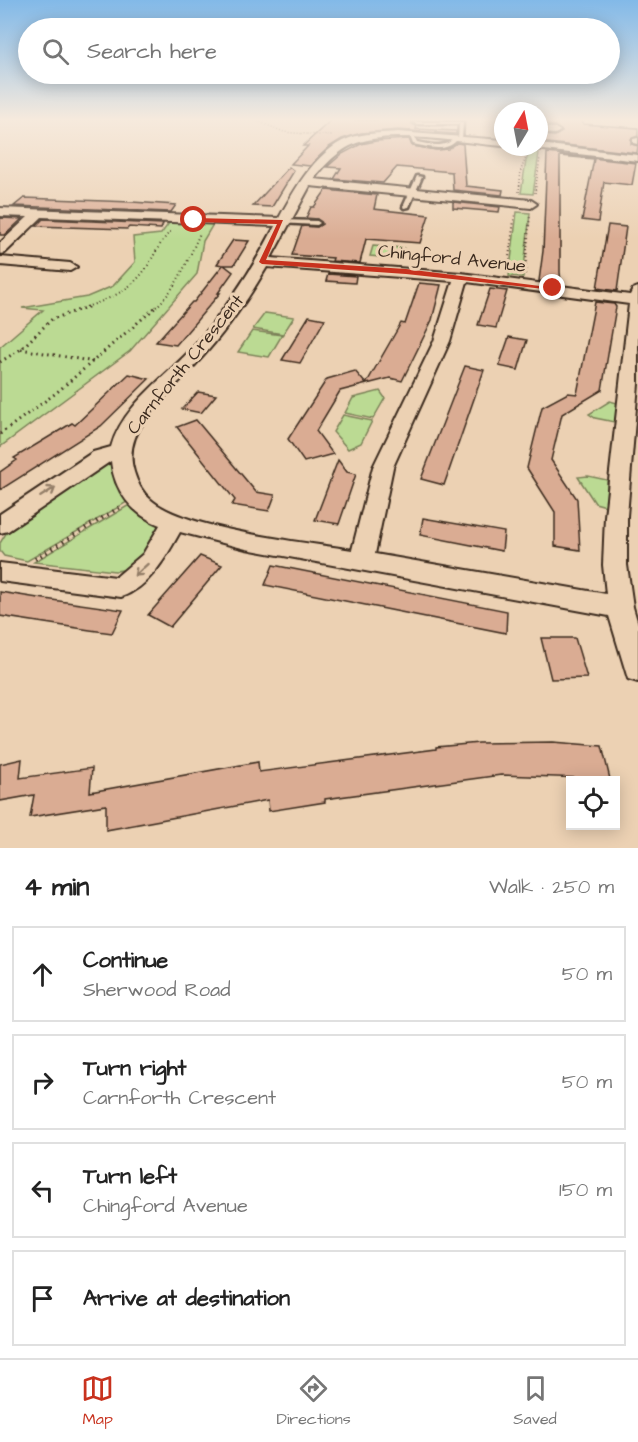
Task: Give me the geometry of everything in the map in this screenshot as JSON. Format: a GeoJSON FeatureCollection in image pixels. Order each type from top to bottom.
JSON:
{"type":"FeatureCollection","features":[{"type":"Feature","properties":{"kind":"street","name":"Carnforth Crescent"},"geometry":{"type":"LineString","coordinates":[[329,160],[305,182],[281,222],[253,279],[201,349],[132,424],[120,451],[128,486],[144,506],[174,522],[232,537],[484,585],[620,607]]}},
{"type":"Feature","properties":{"kind":"street"},"geometry":{"type":"LineString","coordinates":[[305,182],[412,192],[530,197]]}},
{"type":"Feature","properties":{"kind":"street"},"geometry":{"type":"LineString","coordinates":[[0,212],[281,222]]}},
{"type":"Feature","properties":{"kind":"street"},"geometry":{"type":"LineString","coordinates":[[0,250],[39,213]]}},
{"type":"Feature","properties":{"kind":"street"},"geometry":{"type":"LineString","coordinates":[[0,261],[70,267]]}},
{"type":"Feature","properties":{"kind":"street","name":"Chingford Avenue"},"geometry":{"type":"LineString","coordinates":[[262,262],[461,277],[637,296]]}},
{"type":"Feature","properties":{"kind":"street"},"geometry":{"type":"LineString","coordinates":[[362,560],[383,467],[441,341],[461,277]]}},
{"type":"Feature","properties":{"kind":"street"},"geometry":{"type":"LineString","coordinates":[[637,296],[633,403],[615,527],[615,565],[620,607],[637,664]]}},
{"type":"Feature","properties":{"kind":"street","name":"Carnforth Crescent"},"geometry":{"type":"LineString","coordinates":[[0,525],[100,457],[120,451]]}},
{"type":"Feature","properties":{"kind":"street"},"geometry":{"type":"LineString","coordinates":[[11,573],[121,587],[152,560],[174,522]]}},
{"type":"Feature","properties":{"kind":"lane"},"geometry":{"type":"LineString","coordinates":[[406,207],[419,177]]}},
{"type":"Feature","properties":{"kind":"lane"},"geometry":{"type":"LineString","coordinates":[[281,222],[317,223]]}},
{"type":"Feature","properties":{"kind":"path"},"geometry":{"type":"LineString","coordinates":[[519,193],[530,197],[538,160]]}},
{"type":"Feature","properties":{"kind":"path"},"geometry":{"type":"LineString","coordinates":[[516,211],[531,212],[524,285]]}},
{"type":"Feature","properties":{"kind":"path"},"geometry":{"type":"LineString","coordinates":[[0,362],[21,350],[52,319],[114,298],[134,284],[150,263],[160,242],[173,229],[194,219],[201,224],[200,233],[182,275],[166,298],[95,362],[0,435]]}},
{"type":"Feature","properties":{"kind":"path"},"geometry":{"type":"LineString","coordinates":[[21,350],[95,362]]}},
{"type":"Feature","properties":{"kind":"path"},"geometry":{"type":"LineString","coordinates":[[11,573],[137,498]]}},
{"type":"Feature","properties":{"kind":"green space"},"geometry":{"type":"Polygon","coordinates":[[[527,160],[538,160],[533,194],[521,193],[527,160]]]}},
{"type":"Feature","properties":{"kind":"green space"},"geometry":{"type":"Polygon","coordinates":[[[517,212],[530,213],[523,277],[509,276],[517,212]]]}},
{"type":"Feature","properties":{"kind":"green space"},"geometry":{"type":"Polygon","coordinates":[[[172,219],[215,221],[203,241],[197,274],[130,351],[0,447],[0,347],[43,310],[22,308],[87,297],[113,286],[135,262],[133,237],[161,234],[172,219]]]}},
{"type":"Feature","properties":{"kind":"green space"},"geometry":{"type":"Polygon","coordinates":[[[373,246],[404,248],[403,259],[370,256],[373,246]]]}},
{"type":"Feature","properties":{"kind":"green space"},"geometry":{"type":"Polygon","coordinates":[[[265,313],[294,317],[283,334],[253,329],[265,313]]]}},
{"type":"Feature","properties":{"kind":"green space"},"geometry":{"type":"Polygon","coordinates":[[[252,331],[282,335],[269,357],[238,352],[252,331]]]}},
{"type":"Feature","properties":{"kind":"green space"},"geometry":{"type":"Polygon","coordinates":[[[380,391],[385,398],[373,419],[345,413],[353,398],[380,391]]]}},
{"type":"Feature","properties":{"kind":"green space"},"geometry":{"type":"Polygon","coordinates":[[[610,401],[617,403],[615,422],[595,418],[589,414],[610,401]]]}},
{"type":"Feature","properties":{"kind":"green space"},"geometry":{"type":"Polygon","coordinates":[[[343,415],[372,421],[361,443],[348,449],[333,432],[343,415]]]}},
{"type":"Feature","properties":{"kind":"green space"},"geometry":{"type":"Polygon","coordinates":[[[106,464],[110,464],[130,497],[127,502],[27,561],[4,556],[0,551],[0,543],[10,527],[106,464]]]}},
{"type":"Feature","properties":{"kind":"green space"},"geometry":{"type":"Polygon","coordinates":[[[588,476],[607,480],[606,506],[595,503],[578,477],[588,476]]]}},
{"type":"Feature","properties":{"kind":"green space"},"geometry":{"type":"Polygon","coordinates":[[[131,504],[162,527],[150,550],[131,567],[115,571],[34,562],[131,504]]]}},
{"type":"Feature","properties":{"kind":"building"},"geometry":{"type":"Polygon","coordinates":[[[295,160],[316,160],[310,166],[291,164],[295,160]]]}},
{"type":"Feature","properties":{"kind":"building"},"geometry":{"type":"Polygon","coordinates":[[[336,160],[464,160],[466,186],[503,190],[502,195],[453,190],[452,172],[397,167],[383,183],[334,179],[341,168],[327,167],[336,160]]]}},
{"type":"Feature","properties":{"kind":"building"},"geometry":{"type":"Polygon","coordinates":[[[547,160],[560,160],[560,272],[561,283],[564,284],[539,281],[543,251],[547,160]]]}},
{"type":"Feature","properties":{"kind":"building"},"geometry":{"type":"Polygon","coordinates":[[[594,160],[636,163],[632,185],[604,182],[598,222],[582,220],[594,160]]]}},
{"type":"Feature","properties":{"kind":"building"},"geometry":{"type":"Polygon","coordinates":[[[289,167],[294,171],[272,207],[253,206],[289,167]]]}},
{"type":"Feature","properties":{"kind":"building"},"geometry":{"type":"Polygon","coordinates":[[[326,190],[377,195],[374,209],[429,215],[420,243],[366,239],[360,263],[332,261],[333,258],[292,255],[302,226],[317,227],[322,224],[317,219],[306,218],[311,207],[314,207],[326,190]]]}},
{"type":"Feature","properties":{"kind":"building"},"geometry":{"type":"Polygon","coordinates":[[[24,198],[176,205],[171,212],[14,206],[24,198]]]}},
{"type":"Feature","properties":{"kind":"building"},"geometry":{"type":"Polygon","coordinates":[[[453,202],[500,207],[499,212],[453,208],[453,202]]]}},
{"type":"Feature","properties":{"kind":"building"},"geometry":{"type":"Polygon","coordinates":[[[0,219],[22,219],[5,235],[0,235],[0,219]]]}},
{"type":"Feature","properties":{"kind":"building"},"geometry":{"type":"Polygon","coordinates":[[[43,219],[163,224],[161,229],[36,226],[43,219]]]}},
{"type":"Feature","properties":{"kind":"building"},"geometry":{"type":"Polygon","coordinates":[[[608,225],[626,227],[617,291],[597,288],[608,225]]]}},
{"type":"Feature","properties":{"kind":"building"},"geometry":{"type":"Polygon","coordinates":[[[233,240],[249,241],[234,265],[224,265],[233,272],[218,293],[220,293],[176,345],[156,342],[194,302],[223,265],[217,264],[233,240]]]}},
{"type":"Feature","properties":{"kind":"building"},"geometry":{"type":"Polygon","coordinates":[[[328,274],[356,276],[355,283],[326,281],[328,274]]]}},
{"type":"Feature","properties":{"kind":"building"},"geometry":{"type":"Polygon","coordinates":[[[419,283],[441,285],[432,320],[402,381],[390,378],[340,391],[316,431],[333,454],[304,462],[288,439],[327,379],[355,371],[366,384],[401,323],[405,324],[419,283]]]}},
{"type":"Feature","properties":{"kind":"building"},"geometry":{"type":"Polygon","coordinates":[[[490,289],[507,291],[496,328],[478,325],[490,289]]]}},
{"type":"Feature","properties":{"kind":"building"},"geometry":{"type":"Polygon","coordinates":[[[595,302],[614,304],[616,307],[602,390],[562,414],[551,460],[577,499],[580,550],[555,546],[555,512],[527,468],[542,407],[568,393],[577,394],[595,302]]]}},
{"type":"Feature","properties":{"kind":"building"},"geometry":{"type":"Polygon","coordinates":[[[309,316],[325,319],[300,363],[282,360],[309,316]]]}},
{"type":"Feature","properties":{"kind":"building"},"geometry":{"type":"Polygon","coordinates":[[[509,337],[527,340],[518,370],[499,366],[509,337]]]}},
{"type":"Feature","properties":{"kind":"building"},"geometry":{"type":"Polygon","coordinates":[[[465,366],[484,370],[444,485],[421,479],[465,366]]]}},
{"type":"Feature","properties":{"kind":"building"},"geometry":{"type":"Polygon","coordinates":[[[129,374],[149,379],[101,426],[0,490],[0,472],[17,460],[14,458],[72,423],[75,425],[129,374]]]}},
{"type":"Feature","properties":{"kind":"building"},"geometry":{"type":"Polygon","coordinates":[[[198,392],[216,395],[201,413],[182,409],[198,392]]]}},
{"type":"Feature","properties":{"kind":"building"},"geometry":{"type":"Polygon","coordinates":[[[196,420],[256,492],[275,495],[269,511],[232,505],[235,500],[177,427],[196,420]]]}},
{"type":"Feature","properties":{"kind":"building"},"geometry":{"type":"Polygon","coordinates":[[[338,460],[347,472],[356,474],[339,524],[315,520],[338,460]]]}},
{"type":"Feature","properties":{"kind":"building"},"geometry":{"type":"Polygon","coordinates":[[[423,518],[504,532],[502,551],[420,535],[423,518]]]}},
{"type":"Feature","properties":{"kind":"building"},"geometry":{"type":"Polygon","coordinates":[[[200,556],[222,565],[170,627],[148,615],[200,556]]]}},
{"type":"Feature","properties":{"kind":"building"},"geometry":{"type":"Polygon","coordinates":[[[273,565],[507,611],[506,633],[265,585],[273,565]]]}},
{"type":"Feature","properties":{"kind":"building"},"geometry":{"type":"Polygon","coordinates":[[[0,592],[123,610],[112,633],[90,630],[0,616],[0,592]]]}},
{"type":"Feature","properties":{"kind":"building"},"geometry":{"type":"Polygon","coordinates":[[[541,638],[575,638],[587,678],[551,679],[541,638]]]}},
{"type":"Feature","properties":{"kind":"building"},"geometry":{"type":"Polygon","coordinates":[[[553,742],[602,746],[609,776],[501,775],[325,799],[325,802],[269,811],[268,800],[106,830],[106,805],[30,817],[34,795],[0,801],[0,764],[22,759],[20,778],[92,768],[90,792],[258,762],[259,772],[479,743],[553,742]]]}},
{"type":"Feature","properties":{"kind":"route"},"geometry":{"type":"LineString","coordinates":[[194,220],[281,222],[262,262],[406,271],[553,288]]}}]}
